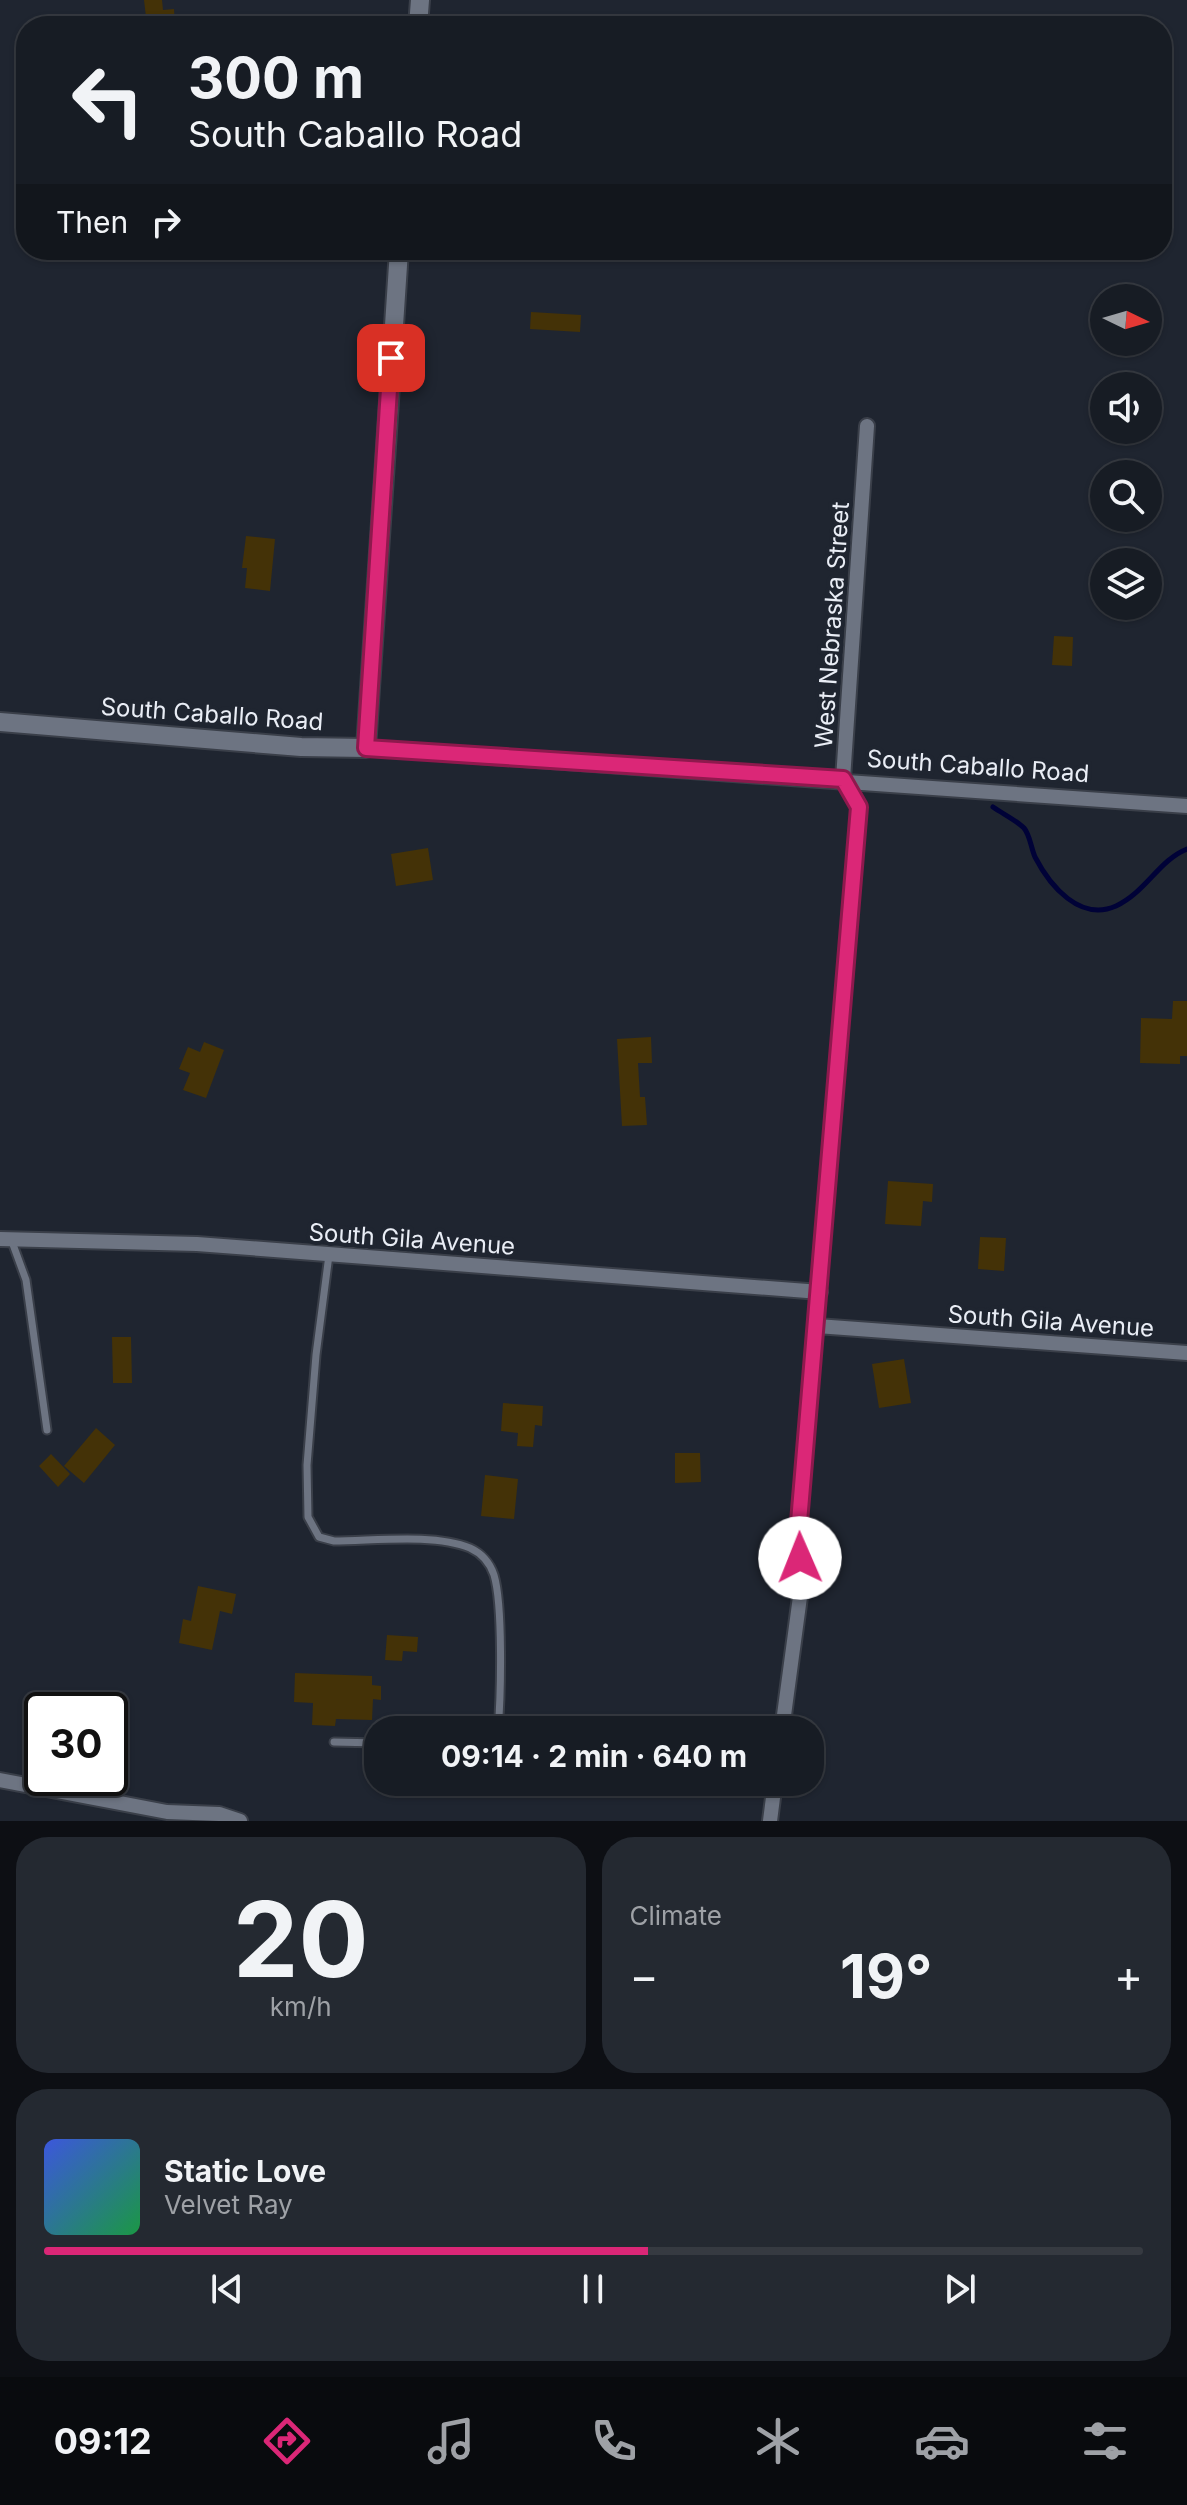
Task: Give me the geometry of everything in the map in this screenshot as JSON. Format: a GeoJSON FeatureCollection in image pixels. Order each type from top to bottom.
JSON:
{"type":"FeatureCollection","features":[{"type":"Feature","properties":{"kind":"street"},"geometry":{"type":"LineString","coordinates":[[366,748],[398,260]]}},
{"type":"Feature","properties":{"kind":"street","name":"West Nebraska Street"},"geometry":{"type":"LineString","coordinates":[[784,1716],[802,1582],[798,1534],[859,807],[843,779],[867,426]]}},
{"type":"Feature","properties":{"kind":"street","name":"South Caballo Road"},"geometry":{"type":"LineString","coordinates":[[0,722],[301,747],[366,748],[843,779],[1187,806]]}},
{"type":"Feature","properties":{"kind":"street","name":"South Gila Avenue"},"geometry":{"type":"LineString","coordinates":[[6,1239],[197,1244],[820,1292]]}},
{"type":"Feature","properties":{"kind":"street","name":"South Gila Avenue"},"geometry":{"type":"LineString","coordinates":[[817,1326],[1187,1353]]}},
{"type":"Feature","properties":{"kind":"street"},"geometry":{"type":"LineString","coordinates":[[0,1780],[167,1812],[219,1814],[240,1821]]}},
{"type":"Feature","properties":{"kind":"street"},"geometry":{"type":"LineString","coordinates":[[770,1821],[773,1796]]}},
{"type":"Feature","properties":{"kind":"lane"},"geometry":{"type":"LineString","coordinates":[[6,1239],[26,1280],[47,1430]]}},
{"type":"Feature","properties":{"kind":"lane"},"geometry":{"type":"LineString","coordinates":[[329,1255],[309,1433],[308,1517],[319,1537],[334,1541],[445,1541],[471,1548],[485,1558],[493,1573],[497,1595],[498,1716]]}},
{"type":"Feature","properties":{"kind":"lane"},"geometry":{"type":"LineString","coordinates":[[334,1742],[364,1743]]}},
{"type":"Feature","properties":{"kind":"building"},"geometry":{"type":"Polygon","coordinates":[[[144,0],[162,0],[163,10],[174,9],[174,16],[146,16],[144,0]]]}},
{"type":"Feature","properties":{"kind":"building"},"geometry":{"type":"Polygon","coordinates":[[[531,312],[581,315],[580,332],[530,329],[531,312]]]}},
{"type":"Feature","properties":{"kind":"building"},"geometry":{"type":"Polygon","coordinates":[[[246,536],[275,539],[270,591],[245,588],[247,568],[242,568],[246,536]]]}},
{"type":"Feature","properties":{"kind":"building"},"geometry":{"type":"Polygon","coordinates":[[[1054,636],[1073,637],[1072,666],[1052,665],[1054,636]]]}},
{"type":"Feature","properties":{"kind":"building"},"geometry":{"type":"Polygon","coordinates":[[[428,848],[433,880],[396,886],[391,854],[428,848]]]}},
{"type":"Feature","properties":{"kind":"building"},"geometry":{"type":"Polygon","coordinates":[[[1173,1001],[1187,1001],[1187,1056],[1180,1056],[1180,1064],[1140,1063],[1141,1018],[1172,1019],[1173,1001]]]}},
{"type":"Feature","properties":{"kind":"building"},"geometry":{"type":"Polygon","coordinates":[[[651,1037],[652,1063],[638,1063],[640,1097],[645,1097],[647,1125],[622,1126],[617,1039],[651,1037]]]}},
{"type":"Feature","properties":{"kind":"building"},"geometry":{"type":"Polygon","coordinates":[[[204,1042],[224,1050],[206,1098],[183,1090],[190,1073],[179,1069],[188,1047],[200,1052],[204,1042]]]}},
{"type":"Feature","properties":{"kind":"building"},"geometry":{"type":"Polygon","coordinates":[[[888,1181],[933,1184],[932,1202],[923,1201],[921,1226],[885,1224],[888,1181]]]}},
{"type":"Feature","properties":{"kind":"building"},"geometry":{"type":"Polygon","coordinates":[[[980,1237],[1006,1238],[1004,1271],[978,1269],[980,1237]]]}},
{"type":"Feature","properties":{"kind":"building"},"geometry":{"type":"Polygon","coordinates":[[[112,1337],[131,1337],[132,1383],[113,1383],[112,1337]]]}},
{"type":"Feature","properties":{"kind":"building"},"geometry":{"type":"Polygon","coordinates":[[[904,1359],[911,1403],[879,1408],[872,1364],[904,1359]]]}},
{"type":"Feature","properties":{"kind":"building"},"geometry":{"type":"Polygon","coordinates":[[[503,1403],[543,1406],[542,1426],[535,1425],[533,1447],[517,1446],[518,1433],[501,1431],[503,1403]]]}},
{"type":"Feature","properties":{"kind":"building"},"geometry":{"type":"Polygon","coordinates":[[[96,1428],[115,1445],[84,1483],[64,1466],[96,1428]]]}},
{"type":"Feature","properties":{"kind":"building"},"geometry":{"type":"Polygon","coordinates":[[[675,1453],[700,1453],[701,1482],[675,1483],[675,1453]]]}},
{"type":"Feature","properties":{"kind":"building"},"geometry":{"type":"Polygon","coordinates":[[[51,1454],[70,1474],[58,1487],[39,1466],[51,1454]]]}},
{"type":"Feature","properties":{"kind":"building"},"geometry":{"type":"Polygon","coordinates":[[[485,1475],[518,1479],[514,1519],[481,1516],[485,1475]]]}},
{"type":"Feature","properties":{"kind":"building"},"geometry":{"type":"Polygon","coordinates":[[[198,1586],[236,1594],[232,1614],[220,1611],[212,1650],[179,1643],[183,1619],[191,1621],[198,1586]]]}},
{"type":"Feature","properties":{"kind":"building"},"geometry":{"type":"Polygon","coordinates":[[[387,1635],[418,1637],[417,1652],[403,1651],[402,1661],[385,1660],[387,1635]]]}},
{"type":"Feature","properties":{"kind":"building"},"geometry":{"type":"Polygon","coordinates":[[[295,1673],[372,1676],[372,1685],[381,1686],[381,1700],[373,1699],[372,1716],[364,1716],[364,1720],[336,1719],[335,1726],[312,1725],[313,1703],[294,1702],[295,1673]]]}},
{"type":"Feature","properties":{"kind":"waterway"},"geometry":{"type":"LineString","coordinates":[[993,807],[1024,828],[1035,857],[1058,889],[1079,905],[1090,909],[1103,910],[1127,900],[1168,861],[1187,849]]}},
{"type":"Feature","properties":{"kind":"route"},"geometry":{"type":"LineString","coordinates":[[391,358],[366,748],[843,779],[859,807],[798,1534],[800,1558]]}}]}
